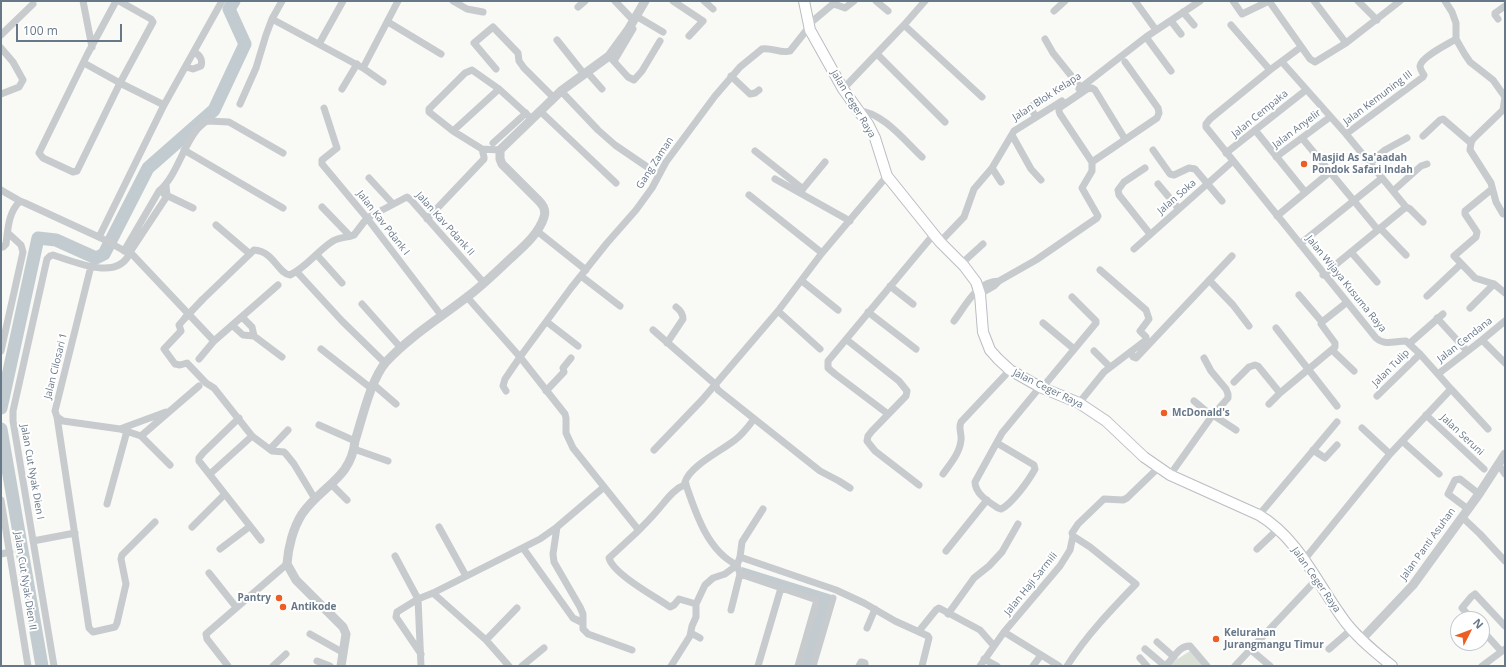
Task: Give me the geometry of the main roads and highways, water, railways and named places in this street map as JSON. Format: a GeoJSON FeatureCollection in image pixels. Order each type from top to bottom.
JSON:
{"type":"FeatureCollection","features":[{"type":"Feature","properties":{"kind":"main road","name":"Jalan Ceger Raya"},"geometry":{"type":"LineString","coordinates":[[804,1],[810,29],[843,89],[868,124],[875,138],[887,176],[937,238],[971,274],[978,292],[983,332],[990,350],[1010,370],[1041,387],[1079,403],[1106,421],[1144,457],[1158,468],[1170,475],[1259,515],[1278,529],[1304,560],[1361,640],[1392,666]]}},
{"type":"Feature","properties":{"kind":"waterway"},"geometry":{"type":"LineString","coordinates":[[1,408],[38,238],[56,240],[96,258],[104,254],[148,168],[214,110],[245,44],[229,9],[234,1]]}},
{"type":"Feature","properties":{"kind":"waterway"},"geometry":{"type":"LineString","coordinates":[[1,429],[42,666]]}},
{"type":"Feature","properties":{"kind":"place","name":"Masjid As Sa'aadah Pondok Safari Indah"},"geometry":{"type":"Point","coordinates":[1304,164]}},
{"type":"Feature","properties":{"kind":"place","name":"McDonald's"},"geometry":{"type":"Point","coordinates":[1164,413]}},
{"type":"Feature","properties":{"kind":"place","name":"Pantry"},"geometry":{"type":"Point","coordinates":[279,598]}},
{"type":"Feature","properties":{"kind":"place","name":"Antikode"},"geometry":{"type":"Point","coordinates":[283,607]}},
{"type":"Feature","properties":{"kind":"place","name":"Kelurahan Jurangmangu Timur"},"geometry":{"type":"Point","coordinates":[1216,639]}}]}
